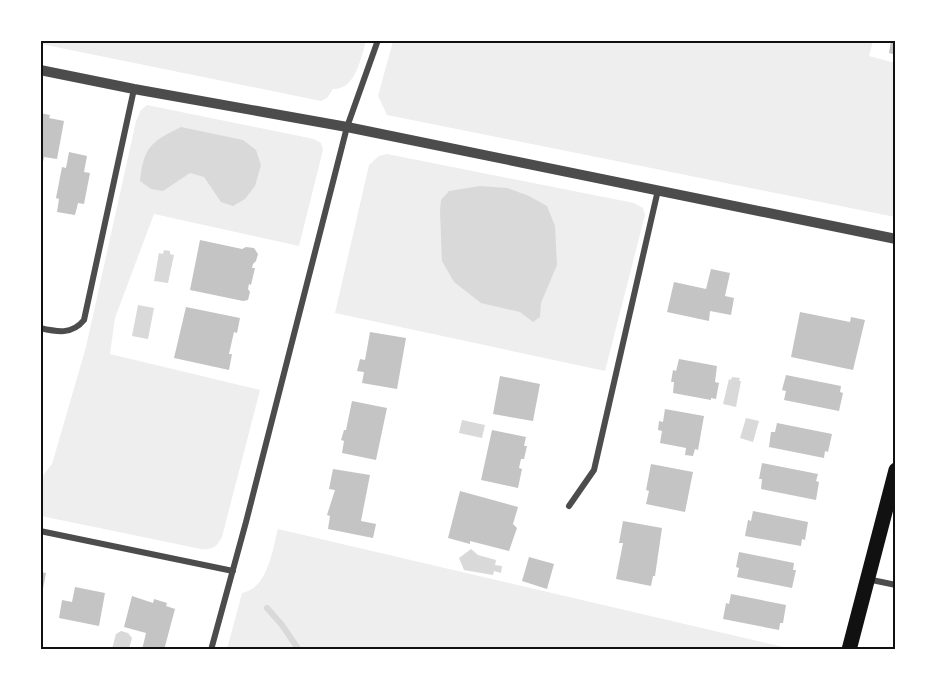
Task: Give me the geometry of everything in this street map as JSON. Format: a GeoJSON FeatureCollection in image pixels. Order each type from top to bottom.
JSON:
{"type":"FeatureCollection","features":[{"type":"Feature","properties":{"kind":"main road"},"geometry":{"type":"LineString","coordinates":[[849,650],[896,470]]}},
{"type":"Feature","properties":{"kind":"street"},"geometry":{"type":"LineString","coordinates":[[211,650],[347,127],[378,40]]}},
{"type":"Feature","properties":{"kind":"street"},"geometry":{"type":"LineString","coordinates":[[40,70],[347,127],[896,239]]}},
{"type":"Feature","properties":{"kind":"street"},"geometry":{"type":"LineString","coordinates":[[40,328],[57,332],[77,328],[84,320],[134,89]]}},
{"type":"Feature","properties":{"kind":"street"},"geometry":{"type":"LineString","coordinates":[[569,506],[594,470],[658,190]]}},
{"type":"Feature","properties":{"kind":"street"},"geometry":{"type":"LineString","coordinates":[[40,531],[233,571]]}},
{"type":"Feature","properties":{"kind":"street"},"geometry":{"type":"LineString","coordinates":[[867,579],[896,585]]}},
{"type":"Feature","properties":{"kind":"shaded area"},"geometry":{"type":"Polygon","coordinates":[[[40,41],[366,41],[352,78],[341,88],[333,89],[327,98],[321,101],[41,44],[40,41]]]}},
{"type":"Feature","properties":{"kind":"shaded area"},"geometry":{"type":"Polygon","coordinates":[[[393,41],[873,41],[869,56],[895,63],[895,217],[387,115],[378,96],[393,41]]]}},
{"type":"Feature","properties":{"kind":"shaded area"},"geometry":{"type":"Polygon","coordinates":[[[147,105],[314,139],[321,143],[323,150],[299,246],[154,214],[115,318],[110,354],[260,390],[222,537],[214,547],[208,549],[41,516],[41,478],[52,464],[86,347],[136,121],[141,110],[147,105]]]}},
{"type":"Feature","properties":{"kind":"shaded area"},"geometry":{"type":"Polygon","coordinates":[[[181,127],[243,140],[256,150],[261,165],[255,186],[245,199],[233,206],[221,202],[204,177],[190,173],[163,191],[151,189],[140,181],[144,160],[151,146],[181,127]]]}},
{"type":"Feature","properties":{"kind":"shaded area"},"geometry":{"type":"Polygon","coordinates":[[[387,154],[634,203],[643,208],[645,215],[605,371],[335,313],[369,165],[379,156],[387,154]]]}},
{"type":"Feature","properties":{"kind":"shaded area"},"geometry":{"type":"Polygon","coordinates":[[[480,186],[507,188],[529,196],[547,206],[555,226],[557,265],[541,303],[540,317],[533,322],[520,312],[481,303],[454,282],[442,261],[441,200],[449,191],[480,186]]]}},
{"type":"Feature","properties":{"kind":"shaded area"},"geometry":{"type":"Polygon","coordinates":[[[164,250],[174,255],[168,283],[154,281],[159,253],[163,254],[164,250]]]}},
{"type":"Feature","properties":{"kind":"shaded area"},"geometry":{"type":"Polygon","coordinates":[[[138,305],[154,308],[148,339],[132,336],[138,305]]]}},
{"type":"Feature","properties":{"kind":"shaded area"},"geometry":{"type":"Polygon","coordinates":[[[732,377],[740,378],[739,381],[741,381],[736,407],[723,404],[729,379],[731,380],[732,377]]]}},
{"type":"Feature","properties":{"kind":"shaded area"},"geometry":{"type":"Polygon","coordinates":[[[746,418],[759,421],[753,442],[740,438],[746,418]]]}},
{"type":"Feature","properties":{"kind":"shaded area"},"geometry":{"type":"Polygon","coordinates":[[[462,420],[485,425],[482,438],[459,433],[462,420]]]}},
{"type":"Feature","properties":{"kind":"shaded area"},"geometry":{"type":"Polygon","coordinates":[[[278,529],[792,649],[227,649],[242,593],[251,590],[263,576],[271,558],[278,529]]]}},
{"type":"Feature","properties":{"kind":"shaded area"},"geometry":{"type":"Polygon","coordinates":[[[471,549],[478,555],[496,560],[495,565],[502,566],[501,573],[494,571],[493,575],[464,570],[459,558],[471,549]]]}},
{"type":"Feature","properties":{"kind":"shaded area"},"geometry":{"type":"Polygon","coordinates":[[[121,631],[128,633],[132,638],[129,649],[112,649],[116,634],[121,631]]]}},
{"type":"Feature","properties":{"kind":"building"},"geometry":{"type":"Polygon","coordinates":[[[891,40],[896,40],[896,55],[889,53],[891,40]]]}},
{"type":"Feature","properties":{"kind":"building"},"geometry":{"type":"Polygon","coordinates":[[[40,113],[50,115],[49,118],[64,121],[57,159],[44,157],[43,162],[40,162],[40,113]]]}},
{"type":"Feature","properties":{"kind":"building"},"geometry":{"type":"Polygon","coordinates":[[[69,152],[87,156],[84,172],[90,173],[84,204],[78,203],[75,215],[57,212],[59,199],[56,198],[62,167],[66,168],[69,152]]]}},
{"type":"Feature","properties":{"kind":"building"},"geometry":{"type":"Polygon","coordinates":[[[200,240],[242,249],[254,248],[258,254],[252,268],[255,268],[251,285],[249,284],[248,300],[243,301],[190,290],[200,240]]]}},
{"type":"Feature","properties":{"kind":"building"},"geometry":{"type":"Polygon","coordinates":[[[711,269],[730,273],[725,296],[734,298],[731,315],[710,311],[709,321],[667,312],[674,282],[706,289],[711,269]]]}},
{"type":"Feature","properties":{"kind":"building"},"geometry":{"type":"Polygon","coordinates":[[[186,307],[240,318],[229,354],[232,354],[229,370],[174,358],[186,307]]]}},
{"type":"Feature","properties":{"kind":"building"},"geometry":{"type":"Polygon","coordinates":[[[800,312],[850,322],[851,317],[865,320],[853,370],[791,357],[800,312]]]}},
{"type":"Feature","properties":{"kind":"building"},"geometry":{"type":"Polygon","coordinates":[[[370,332],[406,338],[397,389],[362,383],[364,372],[357,371],[360,359],[365,360],[370,332]]]}},
{"type":"Feature","properties":{"kind":"building"},"geometry":{"type":"Polygon","coordinates":[[[679,359],[717,366],[715,382],[719,383],[716,399],[673,393],[674,382],[671,382],[673,370],[676,371],[679,359]]]}},
{"type":"Feature","properties":{"kind":"building"},"geometry":{"type":"Polygon","coordinates":[[[786,375],[841,386],[840,392],[843,393],[839,411],[784,400],[786,391],[782,390],[786,375]]]}},
{"type":"Feature","properties":{"kind":"building"},"geometry":{"type":"Polygon","coordinates":[[[500,376],[540,384],[533,421],[493,414],[500,376]]]}},
{"type":"Feature","properties":{"kind":"building"},"geometry":{"type":"Polygon","coordinates":[[[352,401],[387,408],[376,460],[342,453],[344,441],[341,440],[346,430],[352,401]]]}},
{"type":"Feature","properties":{"kind":"building"},"geometry":{"type":"Polygon","coordinates":[[[665,409],[704,416],[698,450],[695,449],[693,456],[685,455],[686,448],[660,443],[662,431],[658,430],[659,421],[663,422],[665,409]]]}},
{"type":"Feature","properties":{"kind":"building"},"geometry":{"type":"Polygon","coordinates":[[[777,423],[832,434],[828,452],[825,451],[824,458],[769,447],[771,432],[775,432],[777,423]]]}},
{"type":"Feature","properties":{"kind":"building"},"geometry":{"type":"Polygon","coordinates":[[[492,430],[526,437],[524,446],[527,446],[519,468],[522,469],[518,488],[481,480],[492,430]]]}},
{"type":"Feature","properties":{"kind":"building"},"geometry":{"type":"Polygon","coordinates":[[[762,463],[818,474],[816,500],[761,489],[762,479],[759,479],[762,463]]]}},
{"type":"Feature","properties":{"kind":"building"},"geometry":{"type":"Polygon","coordinates":[[[651,464],[693,472],[685,512],[646,504],[651,464]]]}},
{"type":"Feature","properties":{"kind":"building"},"geometry":{"type":"Polygon","coordinates":[[[333,469],[370,475],[361,521],[376,524],[373,538],[328,529],[330,516],[327,515],[335,490],[329,489],[333,469]]]}},
{"type":"Feature","properties":{"kind":"building"},"geometry":{"type":"Polygon","coordinates":[[[460,491],[518,507],[513,524],[517,528],[509,551],[448,538],[460,491]]]}},
{"type":"Feature","properties":{"kind":"building"},"geometry":{"type":"Polygon","coordinates":[[[753,511],[808,522],[805,540],[802,539],[801,546],[745,536],[748,520],[751,521],[753,511]]]}},
{"type":"Feature","properties":{"kind":"building"},"geometry":{"type":"Polygon","coordinates":[[[623,521],[662,528],[655,576],[653,576],[651,586],[616,579],[623,543],[619,543],[623,521]]]}},
{"type":"Feature","properties":{"kind":"building"},"geometry":{"type":"Polygon","coordinates":[[[739,552],[794,563],[793,570],[796,570],[792,588],[737,577],[739,552]]]}},
{"type":"Feature","properties":{"kind":"building"},"geometry":{"type":"Polygon","coordinates":[[[529,557],[554,564],[547,589],[522,581],[529,557]]]}},
{"type":"Feature","properties":{"kind":"building"},"geometry":{"type":"Polygon","coordinates":[[[40,572],[46,573],[42,594],[40,594],[40,572]]]}},
{"type":"Feature","properties":{"kind":"building"},"geometry":{"type":"Polygon","coordinates":[[[75,587],[105,593],[99,626],[59,618],[62,600],[72,602],[75,587]]]}},
{"type":"Feature","properties":{"kind":"building"},"geometry":{"type":"Polygon","coordinates":[[[731,594],[786,605],[783,623],[780,623],[779,630],[723,619],[726,603],[729,604],[731,594]]]}},
{"type":"Feature","properties":{"kind":"building"},"geometry":{"type":"Polygon","coordinates":[[[132,596],[153,603],[154,599],[167,603],[166,606],[175,609],[164,650],[142,650],[146,633],[124,627],[132,596]]]}},
{"type":"Feature","properties":{"kind":"waterway"},"geometry":{"type":"LineString","coordinates":[[267,608],[299,650]]}}]}
